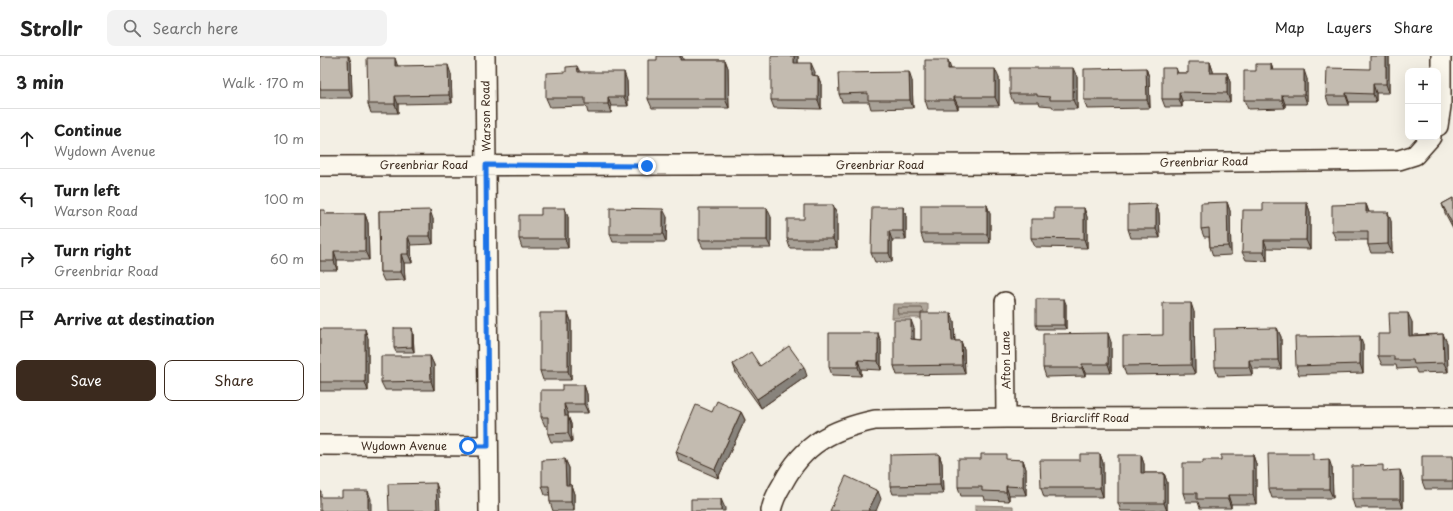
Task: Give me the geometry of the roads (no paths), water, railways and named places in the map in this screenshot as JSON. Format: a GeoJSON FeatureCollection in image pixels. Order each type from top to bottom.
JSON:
{"type":"FeatureCollection","features":[{"type":"Feature","properties":{"kind":"street","name":"Warson Road"},"geometry":{"type":"LineString","coordinates":[[485,56],[489,511]]}},
{"type":"Feature","properties":{"kind":"street"},"geometry":{"type":"LineString","coordinates":[[1441,56],[1441,104]]}},
{"type":"Feature","properties":{"kind":"street","name":"Greenbriar Road"},"geometry":{"type":"LineString","coordinates":[[320,166],[1052,164],[1399,160],[1415,155],[1428,140]]}},
{"type":"Feature","properties":{"kind":"street","name":"Afton Lane"},"geometry":{"type":"LineString","coordinates":[[1005,302],[1006,418]]}},
{"type":"Feature","properties":{"kind":"street","name":"Briarcliff Road"},"geometry":{"type":"LineString","coordinates":[[771,511],[780,488],[791,467],[806,450],[826,436],[855,424],[876,420],[1006,418],[1453,417]]}},
{"type":"Feature","properties":{"kind":"street","name":"Wydown Avenue"},"geometry":{"type":"LineString","coordinates":[[320,445],[488,446]]}},
{"type":"Feature","properties":{"kind":"water"},"geometry":{"type":"Polygon","coordinates":[[[893,304],[928,304],[928,318],[892,318],[893,304]]]}},
{"type":"Feature","properties":{"kind":"water"},"geometry":{"type":"Polygon","coordinates":[[[975,505],[1013,506],[1013,511],[975,511],[975,505]]]}}]}
